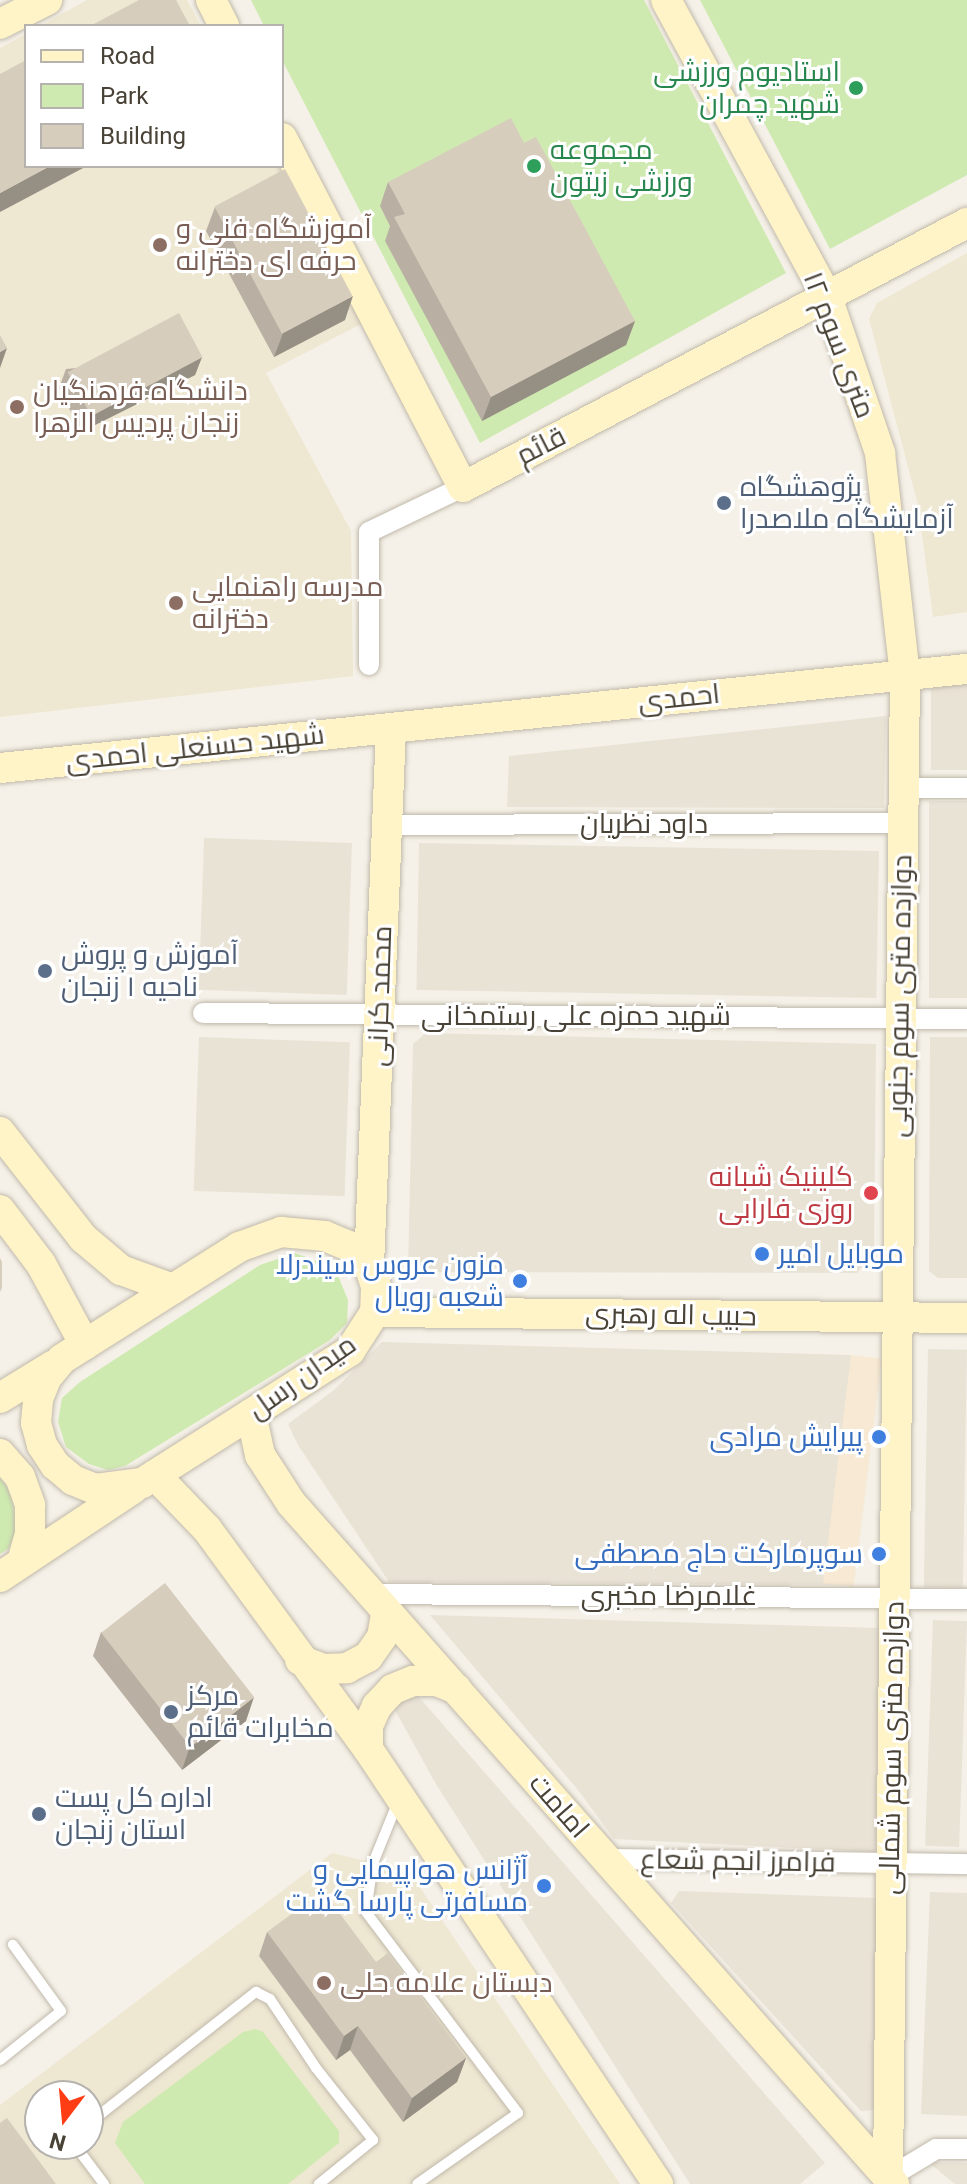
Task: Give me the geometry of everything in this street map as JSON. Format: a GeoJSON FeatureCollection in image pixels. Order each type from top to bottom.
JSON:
{"type":"FeatureCollection","features":[{"type":"Feature","properties":{"kind":"main road"},"geometry":{"type":"LineString","coordinates":[[0,24],[47,0]]}},
{"type":"Feature","properties":{"kind":"main road"},"geometry":{"type":"LineString","coordinates":[[211,0],[223,24]]}},
{"type":"Feature","properties":{"kind":"main road","name":"۱۲ متری سوم"},"geometry":{"type":"LineString","coordinates":[[666,0],[827,297],[880,453],[905,675]]}},
{"type":"Feature","properties":{"kind":"main road"},"geometry":{"type":"LineString","coordinates":[[284,142],[463,487]]}},
{"type":"Feature","properties":{"kind":"main road","name":"قائم"},"geometry":{"type":"LineString","coordinates":[[463,487],[967,223]]}},
{"type":"Feature","properties":{"kind":"main road","name":"احمدی"},"geometry":{"type":"LineString","coordinates":[[391,728],[967,669]]}},
{"type":"Feature","properties":{"kind":"main road","name":"دوازده متری سوم جنوبی"},"geometry":{"type":"LineString","coordinates":[[897,1318],[905,675]]}},
{"type":"Feature","properties":{"kind":"main road","name":"شهید حسنعلی احمدی"},"geometry":{"type":"LineString","coordinates":[[0,768],[391,728]]}},
{"type":"Feature","properties":{"kind":"main road","name":"محمد کرانی"},"geometry":{"type":"LineString","coordinates":[[369,1265],[391,728]]}},
{"type":"Feature","properties":{"kind":"main road"},"geometry":{"type":"LineString","coordinates":[[0,1132],[83,1238],[121,1270],[173,1289]]}},
{"type":"Feature","properties":{"kind":"main road"},"geometry":{"type":"LineString","coordinates":[[0,1210],[41,1264],[73,1352],[0,1398]]}},
{"type":"Feature","properties":{"kind":"main road","name":"میدان رسل"},"geometry":{"type":"LineString","coordinates":[[281,1232],[325,1236],[349,1246],[369,1265],[376,1287],[375,1312],[350,1351],[149,1479],[95,1489],[73,1480],[55,1465],[42,1445],[36,1423],[38,1399],[47,1377],[73,1352],[239,1247],[281,1232]]}},
{"type":"Feature","properties":{"kind":"main road","name":"حبیب اله رهبری"},"geometry":{"type":"LineString","coordinates":[[375,1312],[967,1318]]}},
{"type":"Feature","properties":{"kind":"main road","name":"دوازده متری سوم شمالی"},"geometry":{"type":"LineString","coordinates":[[887,2182],[897,1318]]}},
{"type":"Feature","properties":{"kind":"main road","name":"امامت"},"geometry":{"type":"LineString","coordinates":[[251,1414],[260,1455],[272,1480],[887,2182]]}},
{"type":"Feature","properties":{"kind":"main road"},"geometry":{"type":"LineString","coordinates":[[0,1454],[20,1477],[30,1505],[30,1534],[11,1570]]}},
{"type":"Feature","properties":{"kind":"main road"},"geometry":{"type":"LineString","coordinates":[[11,1570],[149,1479],[207,1529],[368,1749],[658,2184]]}},
{"type":"Feature","properties":{"kind":"main road"},"geometry":{"type":"LineString","coordinates":[[300,1660],[323,1669],[347,1668],[368,1657],[382,1637],[378,1604]]}},
{"type":"Feature","properties":{"kind":"main road"},"geometry":{"type":"LineString","coordinates":[[368,1749],[368,1726],[372,1716],[393,1689],[413,1681],[436,1681],[457,1689]]}},
{"type":"Feature","properties":{"kind":"street"},"geometry":{"type":"LineString","coordinates":[[369,665],[369,532],[463,487]]}},
{"type":"Feature","properties":{"kind":"street"},"geometry":{"type":"LineString","coordinates":[[903,788],[967,788]]}},
{"type":"Feature","properties":{"kind":"street","name":"داود نظریان"},"geometry":{"type":"LineString","coordinates":[[386,825],[902,823]]}},
{"type":"Feature","properties":{"kind":"street","name":"شهید حمزه علی رستمخانی"},"geometry":{"type":"LineString","coordinates":[[203,1013],[967,1019]]}},
{"type":"Feature","properties":{"kind":"street","name":"غلامرضا مخبری"},"geometry":{"type":"LineString","coordinates":[[378,1604],[967,1599]]}},
{"type":"Feature","properties":{"kind":"street","name":"فرامرز انجم شعاع"},"geometry":{"type":"LineString","coordinates":[[605,1859],[967,1864]]}},
{"type":"Feature","properties":{"kind":"street"},"geometry":{"type":"LineString","coordinates":[[887,2182],[936,2149],[967,2149]]}},
{"type":"Feature","properties":{"kind":"lane"},"geometry":{"type":"LineString","coordinates":[[400,1798],[373,1863],[366,1912],[518,2113],[417,2184]]}},
{"type":"Feature","properties":{"kind":"lane"},"geometry":{"type":"LineString","coordinates":[[0,2060],[61,2011],[13,1945]]}},
{"type":"Feature","properties":{"kind":"lane"},"geometry":{"type":"LineString","coordinates":[[104,2111],[256,1992],[270,1999],[316,2068],[373,2140],[319,2184]]}},
{"type":"Feature","properties":{"kind":"lane"},"geometry":{"type":"LineString","coordinates":[[86,2160],[104,2184]]}},
{"type":"Feature","properties":{"kind":"shaded area"},"geometry":{"type":"Polygon","coordinates":[[[87,0],[187,0],[200,24],[44,24],[87,0]]]}},
{"type":"Feature","properties":{"kind":"shaded area"},"geometry":{"type":"Polygon","coordinates":[[[24,35],[24,168],[278,168],[363,323],[266,373],[351,531],[353,676],[0,717],[0,48],[24,35]]]}},
{"type":"Feature","properties":{"kind":"shaded area"},"geometry":{"type":"Polygon","coordinates":[[[967,253],[967,612],[933,617],[918,505],[869,319],[877,303],[967,253]]]}},
{"type":"Feature","properties":{"kind":"shaded area"},"geometry":{"type":"Polygon","coordinates":[[[931,683],[967,683],[967,770],[931,770],[931,683]]]}},
{"type":"Feature","properties":{"kind":"shaded area"},"geometry":{"type":"Polygon","coordinates":[[[886,716],[884,808],[507,807],[509,756],[886,716]]]}},
{"type":"Feature","properties":{"kind":"shaded area"},"geometry":{"type":"Polygon","coordinates":[[[929,801],[967,801],[967,998],[929,998],[929,801]]]}},
{"type":"Feature","properties":{"kind":"shaded area"},"geometry":{"type":"Polygon","coordinates":[[[204,838],[352,843],[347,995],[199,990],[204,838]]]}},
{"type":"Feature","properties":{"kind":"shaded area"},"geometry":{"type":"Polygon","coordinates":[[[419,843],[879,851],[876,998],[416,990],[419,843]]]}},
{"type":"Feature","properties":{"kind":"shaded area"},"geometry":{"type":"Polygon","coordinates":[[[426,1033],[876,1044],[874,1252],[857,1273],[408,1272],[413,1044],[426,1033]]]}},
{"type":"Feature","properties":{"kind":"shaded area"},"geometry":{"type":"Polygon","coordinates":[[[199,1037],[350,1042],[345,1196],[194,1191],[199,1037]]]}},
{"type":"Feature","properties":{"kind":"shaded area"},"geometry":{"type":"Polygon","coordinates":[[[930,1037],[967,1037],[967,1278],[938,1278],[929,1271],[930,1037]]]}},
{"type":"Feature","properties":{"kind":"shaded area"},"geometry":{"type":"Polygon","coordinates":[[[382,1342],[851,1355],[854,1585],[389,1582],[298,1445],[288,1424],[334,1390],[382,1342]]]}},
{"type":"Feature","properties":{"kind":"shaded area"},"geometry":{"type":"Polygon","coordinates":[[[928,1349],[967,1350],[963,1588],[924,1587],[928,1349]]]}},
{"type":"Feature","properties":{"kind":"shaded area"},"geometry":{"type":"Polygon","coordinates":[[[851,1355],[882,1359],[854,1587],[823,1583],[851,1355]]]}},
{"type":"Feature","properties":{"kind":"shaded area"},"geometry":{"type":"Polygon","coordinates":[[[430,1615],[880,1628],[876,1852],[614,1839],[578,1790],[430,1615]]]}},
{"type":"Feature","properties":{"kind":"shaded area"},"geometry":{"type":"Polygon","coordinates":[[[933,1620],[967,1621],[959,1847],[925,1846],[933,1620]]]}},
{"type":"Feature","properties":{"kind":"shaded area"},"geometry":{"type":"Polygon","coordinates":[[[418,1696],[825,2163],[800,2184],[690,2184],[436,1784],[391,1703],[418,1696]]]}},
{"type":"Feature","properties":{"kind":"shaded area","name":"دبستان علامه حلی"},"geometry":{"type":"Polygon","coordinates":[[[332,1853],[409,1871],[620,2184],[0,2184],[0,2105],[24,2087],[24,2160],[104,2160],[104,2080],[33,2080],[332,1853]]]}},
{"type":"Feature","properties":{"kind":"shaded area"},"geometry":{"type":"Polygon","coordinates":[[[679,1891],[876,1898],[876,2110],[861,2111],[671,1903],[679,1891]]]}},
{"type":"Feature","properties":{"kind":"shaded area"},"geometry":{"type":"Polygon","coordinates":[[[930,1892],[967,1893],[967,2116],[921,2114],[930,1892]]]}},
{"type":"Feature","properties":{"kind":"shaded area"},"geometry":{"type":"Polygon","coordinates":[[[928,2162],[967,2163],[967,2184],[955,2184],[928,2162]]]}},
{"type":"Feature","properties":{"kind":"green space","name":"مجموعه ورزشی زیتون"},"geometry":{"type":"Polygon","coordinates":[[[251,0],[644,0],[786,273],[480,443],[284,64],[284,24],[263,24],[251,0]]]}},
{"type":"Feature","properties":{"kind":"green space","name":"استادیوم ورزشی شهید چمران"},"geometry":{"type":"Polygon","coordinates":[[[700,0],[967,0],[967,175],[830,249],[700,0]]]}},
{"type":"Feature","properties":{"kind":"green space"},"geometry":{"type":"Polygon","coordinates":[[[295,1253],[316,1261],[339,1278],[348,1300],[347,1323],[330,1340],[125,1466],[108,1470],[89,1464],[66,1447],[58,1422],[62,1398],[80,1382],[260,1265],[295,1253]]]}},
{"type":"Feature","properties":{"kind":"green space"},"geometry":{"type":"Polygon","coordinates":[[[0,1478],[11,1492],[17,1532],[8,1549],[0,1554],[0,1478]]]}},
{"type":"Feature","properties":{"kind":"green space"},"geometry":{"type":"Polygon","coordinates":[[[255,2029],[263,2032],[339,2131],[339,2143],[288,2184],[145,2184],[115,2143],[123,2122],[243,2032],[255,2029]]]}},
{"type":"Feature","properties":{"kind":"building"},"geometry":{"type":"Polygon","coordinates":[[[139,0],[176,0],[189,24],[94,24],[139,0]]]}},
{"type":"Feature","properties":{"kind":"building"},"geometry":{"type":"Polygon","coordinates":[[[24,61],[24,168],[46,168],[0,193],[0,74],[24,61]]]}},
{"type":"Feature","properties":{"kind":"building"},"geometry":{"type":"Polygon","coordinates":[[[511,118],[524,143],[536,137],[635,321],[491,397],[394,217],[405,214],[388,182],[511,118]]]}},
{"type":"Feature","properties":{"kind":"building"},"geometry":{"type":"Polygon","coordinates":[[[285,169],[353,296],[282,334],[214,207],[285,169]]]}},
{"type":"Feature","properties":{"kind":"building"},"geometry":{"type":"Polygon","coordinates":[[[179,313],[202,357],[91,416],[68,372],[179,313]]]}},
{"type":"Feature","properties":{"kind":"building"},"geometry":{"type":"Polygon","coordinates":[[[0,335],[7,348],[0,352],[0,335]]]}},
{"type":"Feature","properties":{"kind":"building"},"geometry":{"type":"Polygon","coordinates":[[[0,1258],[2,1288],[0,1292],[0,1258]]]}},
{"type":"Feature","properties":{"kind":"building"},"geometry":{"type":"Polygon","coordinates":[[[165,1583],[254,1697],[190,1747],[101,1633],[165,1583]]]}},
{"type":"Feature","properties":{"kind":"building"},"geometry":{"type":"Polygon","coordinates":[[[323,1891],[376,1962],[388,1953],[466,2058],[412,2098],[358,2026],[344,2036],[267,1932],[323,1891]]]}},
{"type":"Feature","properties":{"kind":"building"},"geometry":{"type":"Polygon","coordinates":[[[7,2118],[24,2141],[24,2160],[38,2160],[56,2184],[0,2184],[0,2123],[7,2118]]]}},
{"type":"Feature","properties":{"kind":"place","name":"استادیوم ورزشی شهید چمران"},"geometry":{"type":"Point","coordinates":[856,88]}},
{"type":"Feature","properties":{"kind":"place","name":"مجموعه ورزشی زیتون"},"geometry":{"type":"Point","coordinates":[534,166]}},
{"type":"Feature","properties":{"kind":"place","name":"آموزشگاه فنی و حرفه ای دخترانه"},"geometry":{"type":"Point","coordinates":[160,245]}},
{"type":"Feature","properties":{"kind":"place","name":"دانشگاه فرهنگیان زنجان پردیس الزهرا"},"geometry":{"type":"Point","coordinates":[17,407]}},
{"type":"Feature","properties":{"kind":"place","name":"پژوهشگاه آزمایشگاه ملاصدرا"},"geometry":{"type":"Point","coordinates":[724,503]}},
{"type":"Feature","properties":{"kind":"place","name":"مدرسه راهنمایی دخترانه"},"geometry":{"type":"Point","coordinates":[176,603]}},
{"type":"Feature","properties":{"kind":"place","name":"آموزش و پروش ناحیه ۱ زنجان"},"geometry":{"type":"Point","coordinates":[45,971]}},
{"type":"Feature","properties":{"kind":"place","name":"کلینیک شبانه روزی فارابی"},"geometry":{"type":"Point","coordinates":[871,1193]}},
{"type":"Feature","properties":{"kind":"place","name":"موبایل امیر"},"geometry":{"type":"Point","coordinates":[762,1254]}},
{"type":"Feature","properties":{"kind":"place","name":"مزون عروس سیندرلا شعبه رویال"},"geometry":{"type":"Point","coordinates":[520,1281]}},
{"type":"Feature","properties":{"kind":"place","name":"پیرایش مرادی"},"geometry":{"type":"Point","coordinates":[879,1437]}},
{"type":"Feature","properties":{"kind":"place","name":"سوپرمارکت حاج مصطفی"},"geometry":{"type":"Point","coordinates":[879,1554]}},
{"type":"Feature","properties":{"kind":"place","name":"مرکز مخابرات قائم"},"geometry":{"type":"Point","coordinates":[171,1712]}},
{"type":"Feature","properties":{"kind":"place","name":"اداره کل پست استان زنجان"},"geometry":{"type":"Point","coordinates":[39,1814]}},
{"type":"Feature","properties":{"kind":"place","name":"آژانس هواپیمایی و مسافرتی پارسا گشت"},"geometry":{"type":"Point","coordinates":[544,1886]}},
{"type":"Feature","properties":{"kind":"place","name":"دبستان علامه حلی"},"geometry":{"type":"Point","coordinates":[324,1983]}}]}
